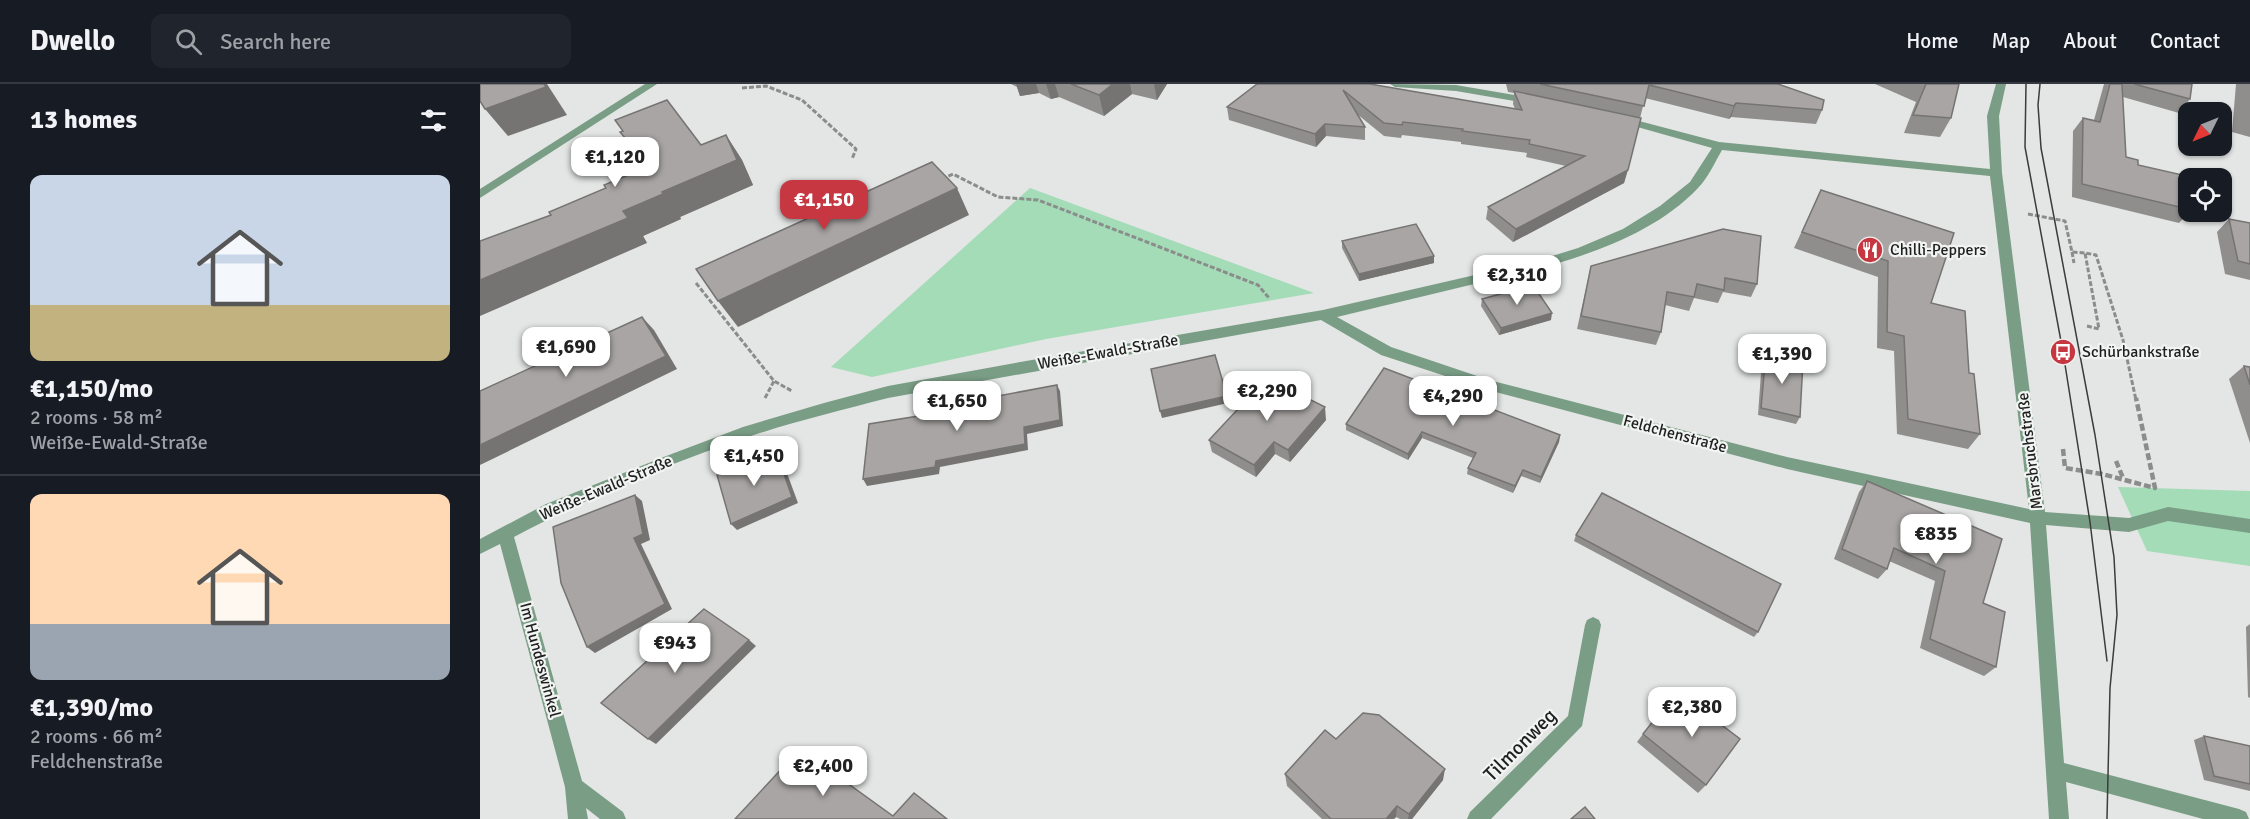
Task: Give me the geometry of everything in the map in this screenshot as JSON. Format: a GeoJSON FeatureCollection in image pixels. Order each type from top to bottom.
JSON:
{"type":"FeatureCollection","features":[{"type":"Feature","properties":{"kind":"street"},"geometry":{"type":"LineString","coordinates":[[480,194],[652,84]]}},
{"type":"Feature","properties":{"kind":"street"},"geometry":{"type":"LineString","coordinates":[[1395,84],[1458,86],[1550,104]]}},
{"type":"Feature","properties":{"kind":"street","name":"Marsbruchstraße"},"geometry":{"type":"LineString","coordinates":[[2001,84],[1993,116],[1996,173],[2038,518],[2059,819]]}},
{"type":"Feature","properties":{"kind":"street"},"geometry":{"type":"LineString","coordinates":[[1606,117],[1719,146],[1996,173]]}},
{"type":"Feature","properties":{"kind":"street","name":"Weiße-Ewald-Straße"},"geometry":{"type":"LineString","coordinates":[[480,547],[552,508],[666,462],[748,431],[888,392],[1323,315],[1537,265],[1582,251],[1627,232],[1664,209],[1694,185],[1719,146]]}},
{"type":"Feature","properties":{"kind":"street","name":"Feldchenstraße"},"geometry":{"type":"LineString","coordinates":[[1323,315],[1386,351],[1488,385],[1787,463],[2038,518],[2129,525],[2168,514],[2250,526]]}},
{"type":"Feature","properties":{"kind":"street","name":"Im Hundeswinkel"},"geometry":{"type":"LineString","coordinates":[[505,534],[574,787],[578,819]]}},
{"type":"Feature","properties":{"kind":"street","name":"Tilmonweg"},"geometry":{"type":"LineString","coordinates":[[1477,819],[1576,720],[1593,625]]}},
{"type":"Feature","properties":{"kind":"street"},"geometry":{"type":"LineString","coordinates":[[2055,770],[2239,819]]}},
{"type":"Feature","properties":{"kind":"street"},"geometry":{"type":"LineString","coordinates":[[574,787],[616,819]]}},
{"type":"Feature","properties":{"kind":"path"},"geometry":{"type":"LineString","coordinates":[[742,88],[766,86],[802,100],[856,148],[852,159]]}},
{"type":"Feature","properties":{"kind":"path"},"geometry":{"type":"LineString","coordinates":[[596,164],[619,161],[635,183]]}},
{"type":"Feature","properties":{"kind":"path"},"geometry":{"type":"LineString","coordinates":[[932,184],[953,174],[998,197],[1038,200],[1258,285],[1290,321]]}},
{"type":"Feature","properties":{"kind":"path"},"geometry":{"type":"LineString","coordinates":[[2028,214],[2065,221],[2074,263]]}},
{"type":"Feature","properties":{"kind":"path"},"geometry":{"type":"LineString","coordinates":[[2063,449],[2065,468],[2123,479],[2154,488],[2123,340],[2096,255],[2072,252]]}},
{"type":"Feature","properties":{"kind":"path"},"geometry":{"type":"LineString","coordinates":[[2085,253],[2099,329],[2087,326]]}},
{"type":"Feature","properties":{"kind":"path"},"geometry":{"type":"LineString","coordinates":[[696,283],[774,381],[825,409]]}},
{"type":"Feature","properties":{"kind":"path"},"geometry":{"type":"LineString","coordinates":[[2116,461],[2123,479]]}},
{"type":"Feature","properties":{"kind":"green space"},"geometry":{"type":"Polygon","coordinates":[[[1030,188],[1314,293],[1046,339],[872,377],[831,367],[1030,188]]]}},
{"type":"Feature","properties":{"kind":"green space"},"geometry":{"type":"Polygon","coordinates":[[[2118,487],[2250,491],[2250,566],[2147,551],[2118,487]]]}},
{"type":"Feature","properties":{"kind":"building"},"geometry":{"type":"Polygon","coordinates":[[[480,84],[544,84],[546,87],[485,109],[480,101],[480,84]]]}},
{"type":"Feature","properties":{"kind":"building"},"geometry":{"type":"Polygon","coordinates":[[[1071,84],[1113,84],[1099,95],[1071,84]]]}},
{"type":"Feature","properties":{"kind":"building"},"geometry":{"type":"Polygon","coordinates":[[[1257,84],[1370,84],[1522,110],[1514,91],[1641,118],[1628,170],[1516,229],[1488,207],[1585,156],[1529,144],[1530,140],[1462,131],[1463,129],[1403,122],[1402,125],[1384,123],[1343,90],[1365,127],[1325,124],[1315,134],[1227,107],[1257,84]]]}},
{"type":"Feature","properties":{"kind":"building"},"geometry":{"type":"Polygon","coordinates":[[[1540,84],[1778,84],[1824,100],[1822,110],[1736,103],[1734,106],[1649,85],[1644,106],[1540,84]]]}},
{"type":"Feature","properties":{"kind":"building"},"geometry":{"type":"Polygon","coordinates":[[[1926,84],[1959,84],[1951,118],[1913,115],[1926,84]]]}},
{"type":"Feature","properties":{"kind":"building"},"geometry":{"type":"Polygon","coordinates":[[[2110,84],[2122,84],[2126,157],[2138,160],[2138,165],[2178,174],[2178,207],[2082,184],[2083,118],[2100,122],[2110,84]]]}},
{"type":"Feature","properties":{"kind":"building"},"geometry":{"type":"Polygon","coordinates":[[[2134,84],[2192,84],[2190,99],[2134,84]]]}},
{"type":"Feature","properties":{"kind":"building"},"geometry":{"type":"Polygon","coordinates":[[[667,100],[701,145],[726,135],[737,160],[623,211],[628,218],[480,280],[480,241],[551,215],[549,212],[650,166],[620,132],[623,131],[615,120],[667,100]]]}},
{"type":"Feature","properties":{"kind":"building"},"geometry":{"type":"Polygon","coordinates":[[[932,162],[957,188],[718,301],[696,269],[932,162]]]}},
{"type":"Feature","properties":{"kind":"building"},"geometry":{"type":"Polygon","coordinates":[[[1821,190],[1954,233],[1931,303],[1965,311],[1969,373],[1974,374],[1980,434],[1908,419],[1904,336],[1887,332],[1888,261],[1802,232],[1821,190]]]}},
{"type":"Feature","properties":{"kind":"building"},"geometry":{"type":"Polygon","coordinates":[[[2232,220],[2250,223],[2250,264],[2238,261],[2230,222],[2232,220]]]}},
{"type":"Feature","properties":{"kind":"building"},"geometry":{"type":"Polygon","coordinates":[[[1416,224],[1434,256],[1359,274],[1342,241],[1416,224]]]}},
{"type":"Feature","properties":{"kind":"building"},"geometry":{"type":"Polygon","coordinates":[[[1723,229],[1761,236],[1757,284],[1725,278],[1724,290],[1697,284],[1694,297],[1667,292],[1661,332],[1581,316],[1591,266],[1723,229]]]}},
{"type":"Feature","properties":{"kind":"building"},"geometry":{"type":"Polygon","coordinates":[[[1533,285],[1552,313],[1501,328],[1482,299],[1533,285]]]}},
{"type":"Feature","properties":{"kind":"building"},"geometry":{"type":"Polygon","coordinates":[[[642,317],[666,356],[480,445],[480,391],[642,317]]]}},
{"type":"Feature","properties":{"kind":"building"},"geometry":{"type":"Polygon","coordinates":[[[1766,352],[1803,361],[1800,417],[1761,408],[1766,352]]]}},
{"type":"Feature","properties":{"kind":"building"},"geometry":{"type":"Polygon","coordinates":[[[1215,355],[1227,396],[1160,411],[1151,369],[1215,355]]]}},
{"type":"Feature","properties":{"kind":"building"},"geometry":{"type":"Polygon","coordinates":[[[2244,366],[2250,367],[2250,385],[2244,366]]]}},
{"type":"Feature","properties":{"kind":"building"},"geometry":{"type":"Polygon","coordinates":[[[1384,368],[1560,435],[1541,477],[1523,470],[1515,486],[1468,468],[1476,453],[1422,432],[1408,454],[1346,424],[1384,368]]]}},
{"type":"Feature","properties":{"kind":"building"},"geometry":{"type":"Polygon","coordinates":[[[1267,378],[1325,407],[1288,450],[1274,442],[1254,465],[1209,440],[1267,378]]]}},
{"type":"Feature","properties":{"kind":"building"},"geometry":{"type":"Polygon","coordinates":[[[1057,385],[1060,420],[1024,427],[1025,444],[936,461],[935,467],[863,479],[869,424],[987,405],[987,398],[1057,385]]]}},
{"type":"Feature","properties":{"kind":"building"},"geometry":{"type":"Polygon","coordinates":[[[776,451],[792,497],[731,524],[717,475],[776,451]]]}},
{"type":"Feature","properties":{"kind":"building"},"geometry":{"type":"Polygon","coordinates":[[[1867,481],[2002,539],[1983,603],[2005,612],[1996,667],[1930,639],[1945,571],[1894,548],[1887,569],[1842,549],[1867,481]]]}},
{"type":"Feature","properties":{"kind":"building"},"geometry":{"type":"Polygon","coordinates":[[[1602,493],[1781,584],[1758,632],[1576,535],[1602,493]]]}},
{"type":"Feature","properties":{"kind":"building"},"geometry":{"type":"Polygon","coordinates":[[[635,495],[643,534],[634,538],[665,604],[587,647],[561,583],[553,527],[635,495]]]}},
{"type":"Feature","properties":{"kind":"building"},"geometry":{"type":"Polygon","coordinates":[[[704,609],[749,640],[648,739],[601,703],[704,609]]]}},
{"type":"Feature","properties":{"kind":"building"},"geometry":{"type":"Polygon","coordinates":[[[1677,691],[1740,739],[1706,785],[1643,734],[1677,691]]]}},
{"type":"Feature","properties":{"kind":"building"},"geometry":{"type":"Polygon","coordinates":[[[1363,713],[1379,715],[1445,769],[1409,814],[1397,806],[1386,819],[1331,819],[1285,774],[1325,730],[1336,739],[1363,713]]]}},
{"type":"Feature","properties":{"kind":"building"},"geometry":{"type":"Polygon","coordinates":[[[2204,736],[2250,746],[2250,784],[2214,776],[2204,736]]]}},
{"type":"Feature","properties":{"kind":"building"},"geometry":{"type":"Polygon","coordinates":[[[800,749],[893,816],[914,793],[947,819],[735,819],[800,749]]]}},
{"type":"Feature","properties":{"kind":"building"},"geometry":{"type":"Polygon","coordinates":[[[1585,807],[1595,819],[1571,819],[1585,807]]]}},
{"type":"Feature","properties":{"kind":"tram line"},"geometry":{"type":"LineString","coordinates":[[2026,84],[2025,147],[2063,352],[2090,522],[2107,661]]}},
{"type":"Feature","properties":{"kind":"tram line"},"geometry":{"type":"LineString","coordinates":[[2040,84],[2038,105],[2041,148],[2095,435],[2114,557],[2117,615],[2110,688],[2107,819]]}},
{"type":"Feature","properties":{"kind":"place","name":"Chilli-Peppers"},"geometry":{"type":"Point","coordinates":[1870,250]}},
{"type":"Feature","properties":{"kind":"place","name":"Schürbankstraße"},"geometry":{"type":"Point","coordinates":[2063,352]}}]}
